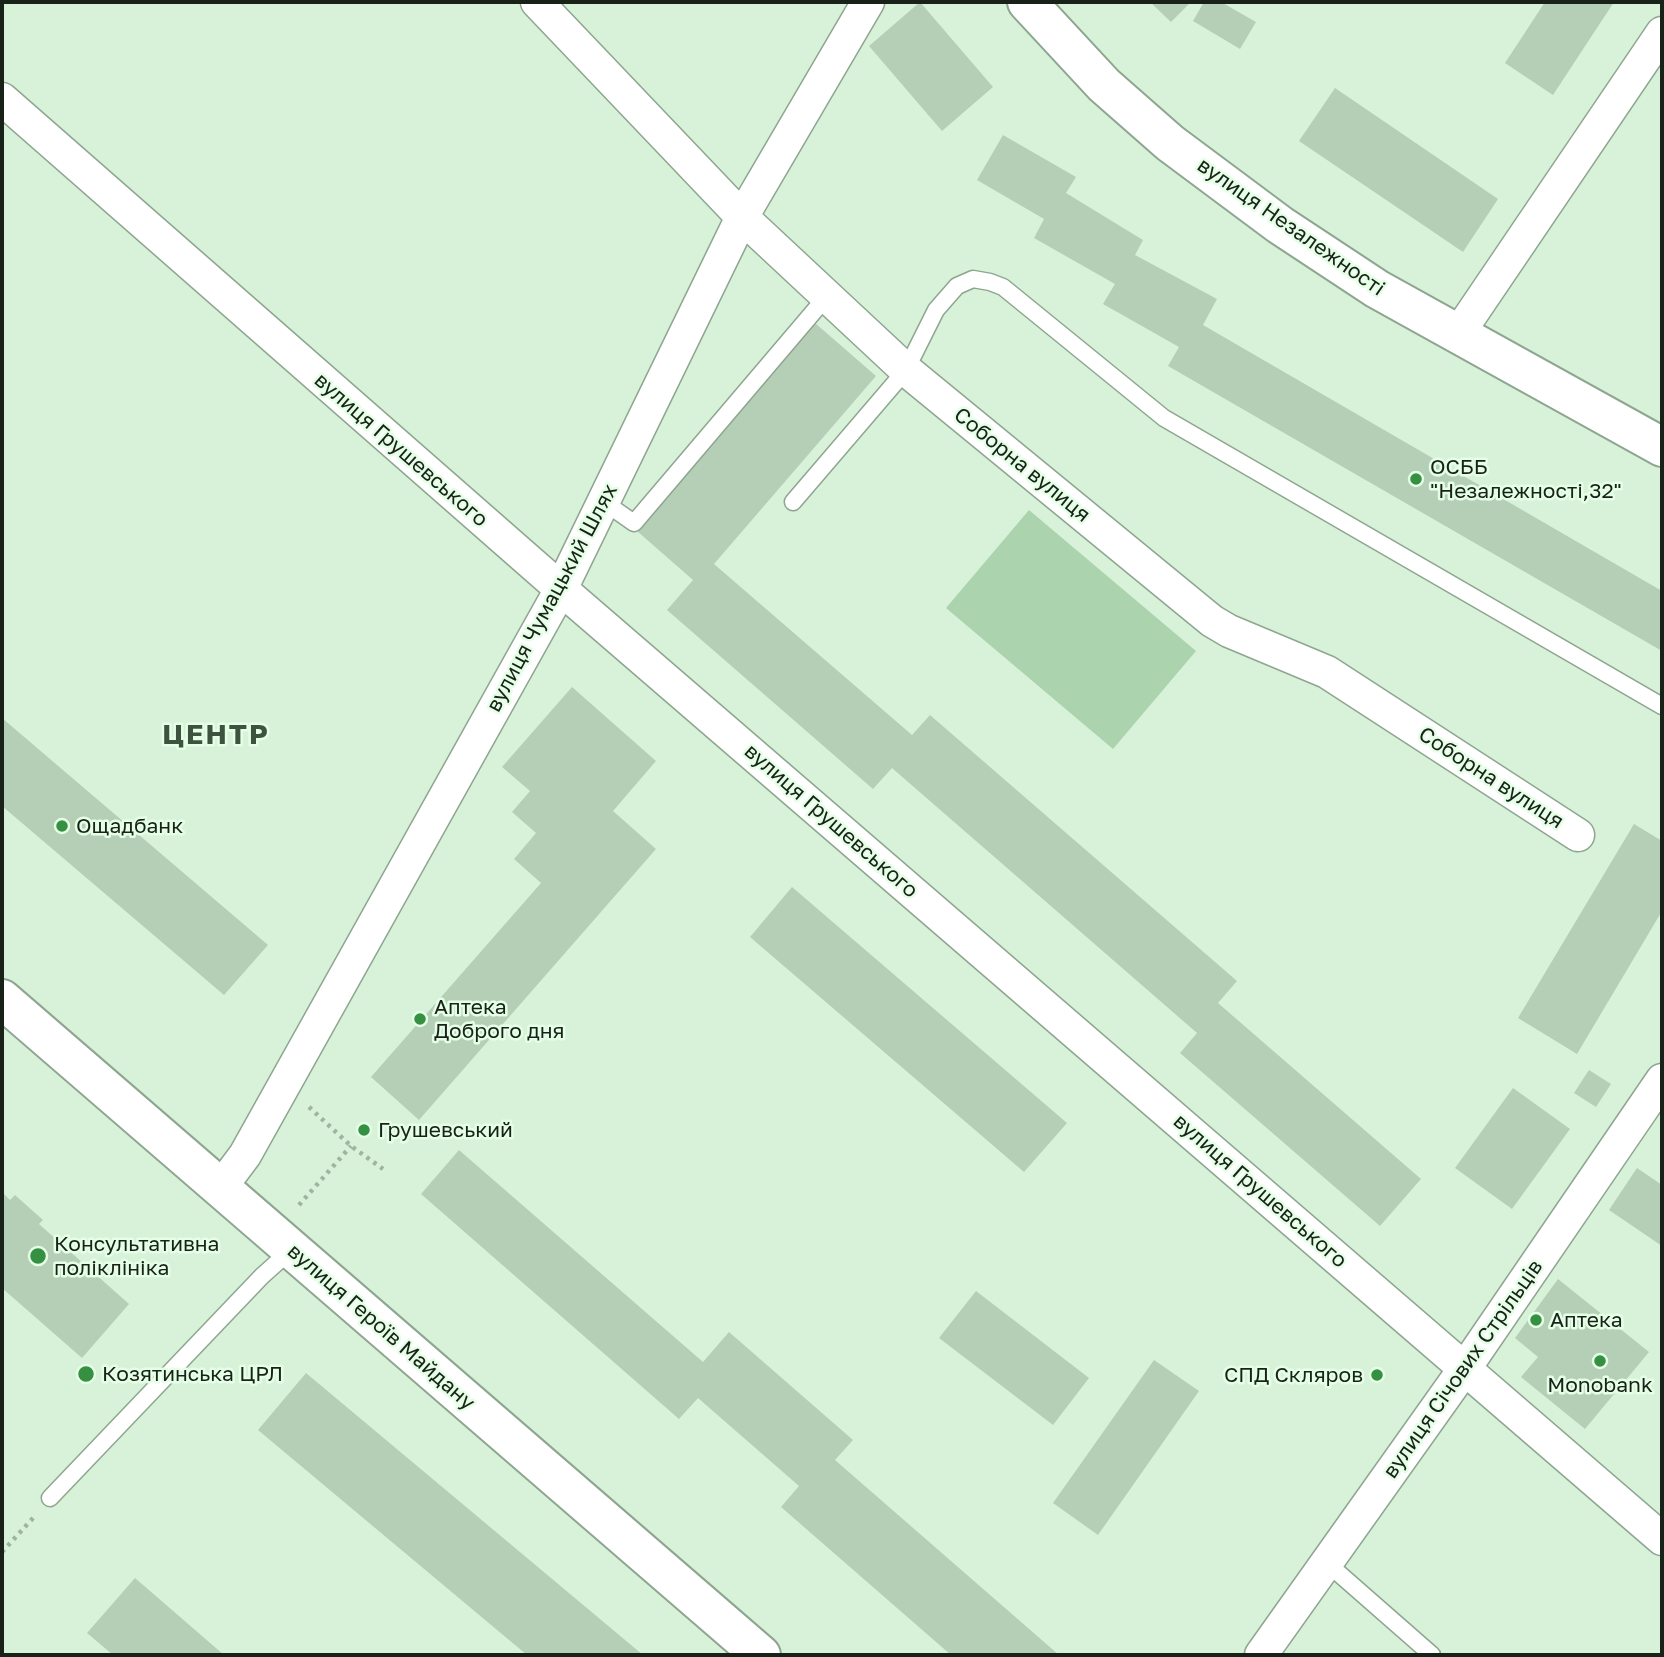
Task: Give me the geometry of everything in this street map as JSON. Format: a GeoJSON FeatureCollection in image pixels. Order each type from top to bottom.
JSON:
{"type":"FeatureCollection","features":[{"type":"Feature","properties":{"kind":"street"},"geometry":{"type":"LineString","coordinates":[[537,2],[742,217],[868,2]]}},
{"type":"Feature","properties":{"kind":"street","name":"вулиця Незалежності"},"geometry":{"type":"LineString","coordinates":[[1027,2],[1104,85],[1222,183],[1329,259],[1662,447]]}},
{"type":"Feature","properties":{"kind":"street"},"geometry":{"type":"LineString","coordinates":[[1458,334],[1662,33]]}},
{"type":"Feature","properties":{"kind":"street","name":"вулиця Грушевського"},"geometry":{"type":"LineString","coordinates":[[2,99],[561,589],[1662,1539]]}},
{"type":"Feature","properties":{"kind":"street","name":"Соборна вулиця"},"geometry":{"type":"LineString","coordinates":[[827,296],[906,370],[1212,621],[1229,631],[1327,672],[1578,835]]}},
{"type":"Feature","properties":{"kind":"street","name":"вулиця Чумацький Шлях"},"geometry":{"type":"LineString","coordinates":[[220,1187],[245,1155],[561,589],[604,502]]}},
{"type":"Feature","properties":{"kind":"street","name":"вулиця Героїв Майдану"},"geometry":{"type":"LineString","coordinates":[[2,999],[761,1655]]}},
{"type":"Feature","properties":{"kind":"street","name":"вулиця Січових Стрільців"},"geometry":{"type":"LineString","coordinates":[[1261,1655],[1465,1368],[1662,1080]]}},
{"type":"Feature","properties":{"kind":"lane"},"geometry":{"type":"LineString","coordinates":[[742,217],[827,296],[634,523],[604,502],[742,217]]}},
{"type":"Feature","properties":{"kind":"lane"},"geometry":{"type":"LineString","coordinates":[[793,502],[906,370],[936,310],[957,286],[973,279],[990,282],[1003,287],[1164,418],[1662,706]]}},
{"type":"Feature","properties":{"kind":"lane"},"geometry":{"type":"LineString","coordinates":[[50,1498],[262,1276],[291,1250]]}},
{"type":"Feature","properties":{"kind":"lane"},"geometry":{"type":"LineString","coordinates":[[1327,1563],[1432,1655]]}},
{"type":"Feature","properties":{"kind":"path"},"geometry":{"type":"LineString","coordinates":[[301,1099],[351,1146],[383,1169]]}},
{"type":"Feature","properties":{"kind":"path"},"geometry":{"type":"LineString","coordinates":[[299,1205],[351,1146]]}},
{"type":"Feature","properties":{"kind":"path"},"geometry":{"type":"LineString","coordinates":[[2,1552],[50,1498]]}},
{"type":"Feature","properties":{"kind":"green space"},"geometry":{"type":"Polygon","coordinates":[[[1029,510],[1196,651],[1113,749],[946,608],[1029,510]]]}},
{"type":"Feature","properties":{"kind":"building"},"geometry":{"type":"Polygon","coordinates":[[[920,2],[993,87],[942,131],[869,46],[920,2]]]}},
{"type":"Feature","properties":{"kind":"building"},"geometry":{"type":"Polygon","coordinates":[[[1150,2],[1191,2],[1171,22],[1150,2]]]}},
{"type":"Feature","properties":{"kind":"building"},"geometry":{"type":"Polygon","coordinates":[[[1204,2],[1221,2],[1256,22],[1240,49],[1193,21],[1204,2]]]}},
{"type":"Feature","properties":{"kind":"building"},"geometry":{"type":"Polygon","coordinates":[[[1545,2],[1614,2],[1553,95],[1505,63],[1545,2]]]}},
{"type":"Feature","properties":{"kind":"building"},"geometry":{"type":"Polygon","coordinates":[[[1335,88],[1498,199],[1463,252],[1299,141],[1335,88]]]}},
{"type":"Feature","properties":{"kind":"building","name":"ОСББ \"Незалежності,32\""},"geometry":{"type":"Polygon","coordinates":[[[1003,135],[1076,177],[1066,193],[1143,240],[1135,255],[1217,299],[1203,325],[1662,591],[1662,651],[1168,366],[1179,347],[1103,304],[1115,284],[1034,238],[1044,219],[977,180],[1003,135]]]}},
{"type":"Feature","properties":{"kind":"building"},"geometry":{"type":"Polygon","coordinates":[[[815,323],[876,376],[714,564],[912,735],[930,715],[1237,981],[1218,1003],[1421,1179],[1380,1226],[1180,1053],[1197,1033],[892,768],[873,789],[667,610],[693,580],[637,531],[815,323]]]}},
{"type":"Feature","properties":{"kind":"building"},"geometry":{"type":"Polygon","coordinates":[[[572,687],[656,761],[613,811],[656,849],[419,1120],[371,1077],[541,883],[514,859],[536,833],[512,812],[530,791],[502,767],[572,687]]]}},
{"type":"Feature","properties":{"kind":"building"},"geometry":{"type":"Polygon","coordinates":[[[2,718],[268,945],[224,995],[2,806],[2,718]]]}},
{"type":"Feature","properties":{"kind":"building"},"geometry":{"type":"Polygon","coordinates":[[[1634,824],[1662,841],[1662,911],[1577,1054],[1518,1018],[1634,824]]]}},
{"type":"Feature","properties":{"kind":"building"},"geometry":{"type":"Polygon","coordinates":[[[792,887],[1067,1123],[1024,1172],[750,937],[792,887]]]}},
{"type":"Feature","properties":{"kind":"building"},"geometry":{"type":"Polygon","coordinates":[[[1589,1070],[1611,1084],[1596,1107],[1574,1093],[1589,1070]]]}},
{"type":"Feature","properties":{"kind":"building"},"geometry":{"type":"Polygon","coordinates":[[[1513,1088],[1570,1129],[1512,1209],[1455,1168],[1513,1088]]]}},
{"type":"Feature","properties":{"kind":"building"},"geometry":{"type":"Polygon","coordinates":[[[459,1150],[703,1362],[729,1332],[853,1440],[835,1460],[1059,1655],[951,1655],[781,1507],[799,1486],[698,1398],[679,1419],[421,1194],[459,1150]]]}},
{"type":"Feature","properties":{"kind":"building"},"geometry":{"type":"Polygon","coordinates":[[[1637,1168],[1662,1185],[1662,1246],[1609,1210],[1637,1168]]]}},
{"type":"Feature","properties":{"kind":"building","name":"Консультативна поліклініка"},"geometry":{"type":"Polygon","coordinates":[[[2,1192],[10,1200],[15,1195],[43,1220],[39,1224],[129,1304],[82,1358],[2,1288],[2,1192]]]}},
{"type":"Feature","properties":{"kind":"building"},"geometry":{"type":"Polygon","coordinates":[[[1558,1279],[1649,1352],[1585,1429],[1521,1377],[1538,1357],[1515,1338],[1558,1279]]]}},
{"type":"Feature","properties":{"kind":"building"},"geometry":{"type":"Polygon","coordinates":[[[976,1291],[1089,1378],[1053,1425],[939,1338],[976,1291]]]}},
{"type":"Feature","properties":{"kind":"building"},"geometry":{"type":"Polygon","coordinates":[[[1154,1360],[1199,1391],[1098,1535],[1053,1503],[1154,1360]]]}},
{"type":"Feature","properties":{"kind":"building"},"geometry":{"type":"Polygon","coordinates":[[[306,1373],[643,1655],[527,1655],[258,1430],[306,1373]]]}},
{"type":"Feature","properties":{"kind":"building"},"geometry":{"type":"Polygon","coordinates":[[[135,1578],[224,1655],[113,1655],[87,1633],[135,1578]]]}},
{"type":"Feature","properties":{"kind":"place","name":"ОСББ \"Незалежності,32\""},"geometry":{"type":"Point","coordinates":[1416,479]}},
{"type":"Feature","properties":{"kind":"place","name":"Ощадбанк"},"geometry":{"type":"Point","coordinates":[62,826]}},
{"type":"Feature","properties":{"kind":"place","name":"Аптека Доброго дня"},"geometry":{"type":"Point","coordinates":[420,1019]}},
{"type":"Feature","properties":{"kind":"place","name":"Грушевський"},"geometry":{"type":"Point","coordinates":[364,1130]}},
{"type":"Feature","properties":{"kind":"place","name":"Консультативна поліклініка"},"geometry":{"type":"Point","coordinates":[38,1256]}},
{"type":"Feature","properties":{"kind":"place","name":"Аптека"},"geometry":{"type":"Point","coordinates":[1536,1320]}},
{"type":"Feature","properties":{"kind":"place","name":"Monobank"},"geometry":{"type":"Point","coordinates":[1600,1361]}},
{"type":"Feature","properties":{"kind":"place","name":"Козятинська ЦРЛ"},"geometry":{"type":"Point","coordinates":[86,1374]}},
{"type":"Feature","properties":{"kind":"place","name":"СПД Скляров"},"geometry":{"type":"Point","coordinates":[1377,1375]}},
{"type":"Feature","properties":{"kind":"district","name":"ЦЕНТР"},"geometry":{"type":"Point","coordinates":[216,735]}}]}
